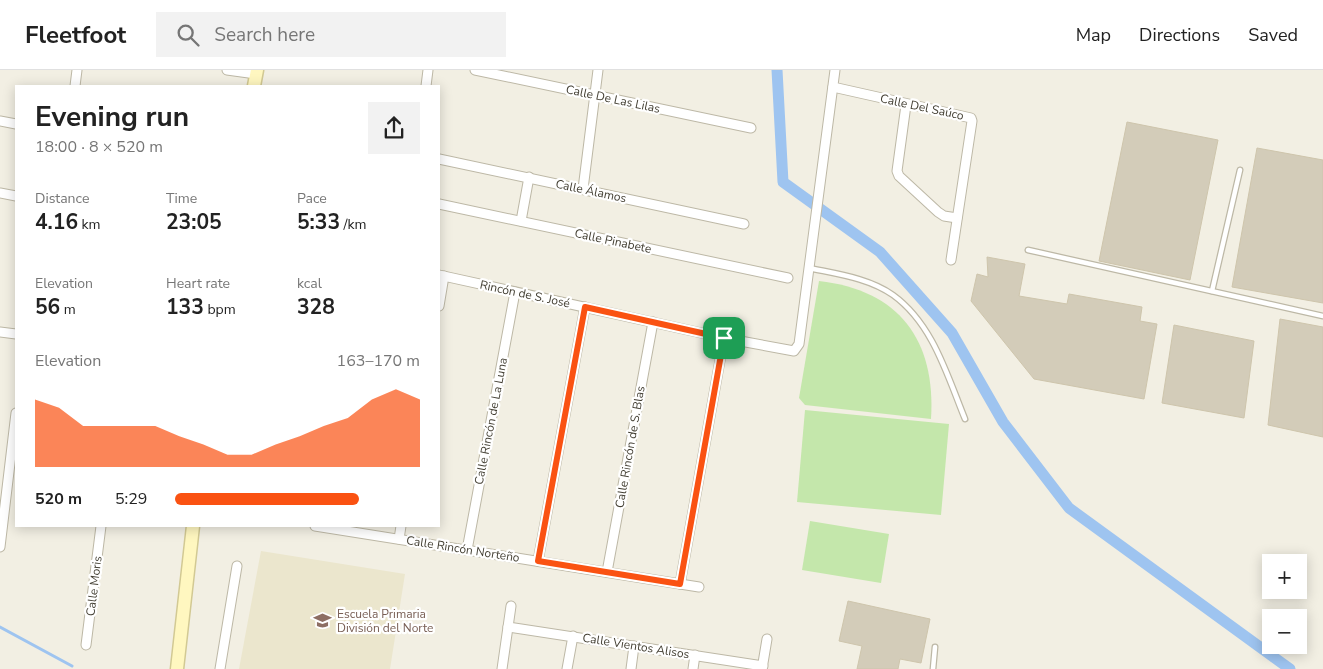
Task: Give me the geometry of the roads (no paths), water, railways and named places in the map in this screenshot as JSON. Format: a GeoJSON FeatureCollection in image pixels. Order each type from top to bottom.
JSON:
{"type":"FeatureCollection","features":[{"type":"Feature","properties":{"kind":"main road"},"geometry":{"type":"LineString","coordinates":[[177,669],[194,527]]}},
{"type":"Feature","properties":{"kind":"street"},"geometry":{"type":"LineString","coordinates":[[75,85],[77,70]]}},
{"type":"Feature","properties":{"kind":"street"},"geometry":{"type":"LineString","coordinates":[[227,70],[255,77]]}},
{"type":"Feature","properties":{"kind":"street"},"geometry":{"type":"LineString","coordinates":[[426,85],[428,70]]}},
{"type":"Feature","properties":{"kind":"street","name":"Calle De Las Lilas"},"geometry":{"type":"LineString","coordinates":[[475,70],[750,128]]}},
{"type":"Feature","properties":{"kind":"street"},"geometry":{"type":"LineString","coordinates":[[583,189],[598,70]]}},
{"type":"Feature","properties":{"kind":"street"},"geometry":{"type":"LineString","coordinates":[[809,268],[835,70]]}},
{"type":"Feature","properties":{"kind":"street","name":"Calle Del Saúco"},"geometry":{"type":"LineString","coordinates":[[833,87],[906,105],[968,116],[972,119],[957,218]]}},
{"type":"Feature","properties":{"kind":"street"},"geometry":{"type":"LineString","coordinates":[[906,105],[897,171],[899,176],[938,212],[944,216],[957,218],[951,260]]}},
{"type":"Feature","properties":{"kind":"street"},"geometry":{"type":"LineString","coordinates":[[0,121],[15,124]]}},
{"type":"Feature","properties":{"kind":"street","name":"Calle Álamos"},"geometry":{"type":"LineString","coordinates":[[440,159],[744,224]]}},
{"type":"Feature","properties":{"kind":"street"},"geometry":{"type":"LineString","coordinates":[[521,221],[529,177]]}},
{"type":"Feature","properties":{"kind":"street"},"geometry":{"type":"LineString","coordinates":[[0,193],[15,196]]}},
{"type":"Feature","properties":{"kind":"street","name":"Calle Pinabete"},"geometry":{"type":"LineString","coordinates":[[440,204],[788,278]]}},
{"type":"Feature","properties":{"kind":"street","name":"Rincón de S. José"},"geometry":{"type":"LineString","coordinates":[[441,275],[788,351],[796,350],[799,344],[809,268]]}},
{"type":"Feature","properties":{"kind":"street"},"geometry":{"type":"LineString","coordinates":[[440,290],[441,275]]}},
{"type":"Feature","properties":{"kind":"street","name":"Calle Rincón de La Luna"},"geometry":{"type":"LineString","coordinates":[[467,550],[515,292]]}},
{"type":"Feature","properties":{"kind":"street"},"geometry":{"type":"LineString","coordinates":[[538,561],[585,307]]}},
{"type":"Feature","properties":{"kind":"street","name":"Calle Rincón de S. Blas"},"geometry":{"type":"LineString","coordinates":[[607,572],[653,322]]}},
{"type":"Feature","properties":{"kind":"street"},"geometry":{"type":"LineString","coordinates":[[0,332],[15,334]]}},
{"type":"Feature","properties":{"kind":"street"},"geometry":{"type":"LineString","coordinates":[[680,584],[724,338]]}},
{"type":"Feature","properties":{"kind":"street"},"geometry":{"type":"LineString","coordinates":[[0,547],[15,421]]}},
{"type":"Feature","properties":{"kind":"street","name":"Calle Moris"},"geometry":{"type":"LineString","coordinates":[[86,645],[101,527]]}},
{"type":"Feature","properties":{"kind":"street","name":"Calle Rincón Norteño"},"geometry":{"type":"LineString","coordinates":[[328,527],[399,540],[700,586]]}},
{"type":"Feature","properties":{"kind":"street"},"geometry":{"type":"LineString","coordinates":[[399,540],[401,527]]}},
{"type":"Feature","properties":{"kind":"street"},"geometry":{"type":"LineString","coordinates":[[220,669],[237,566]]}},
{"type":"Feature","properties":{"kind":"street"},"geometry":{"type":"LineString","coordinates":[[502,669],[511,606]]}},
{"type":"Feature","properties":{"kind":"street","name":"Calle Vientos Alisos"},"geometry":{"type":"LineString","coordinates":[[508,627],[695,655],[763,668]]}},
{"type":"Feature","properties":{"kind":"street"},"geometry":{"type":"LineString","coordinates":[[567,669],[573,636]]}},
{"type":"Feature","properties":{"kind":"street"},"geometry":{"type":"LineString","coordinates":[[763,668],[767,639]]}},
{"type":"Feature","properties":{"kind":"street"},"geometry":{"type":"LineString","coordinates":[[631,669],[634,646]]}},
{"type":"Feature","properties":{"kind":"street"},"geometry":{"type":"LineString","coordinates":[[693,669],[695,655]]}},
{"type":"Feature","properties":{"kind":"lane"},"geometry":{"type":"LineString","coordinates":[[1212,291],[1240,170]]}},
{"type":"Feature","properties":{"kind":"lane"},"geometry":{"type":"LineString","coordinates":[[1028,250],[1323,316]]}},
{"type":"Feature","properties":{"kind":"lane"},"geometry":{"type":"LineString","coordinates":[[809,268],[850,276],[892,294],[908,308],[933,342],[965,419]]}},
{"type":"Feature","properties":{"kind":"lane"},"geometry":{"type":"LineString","coordinates":[[933,669],[936,647]]}},
{"type":"Feature","properties":{"kind":"waterway"},"geometry":{"type":"LineString","coordinates":[[777,70],[783,182],[880,252],[952,333],[1003,422],[1069,508],[1290,669]]}},
{"type":"Feature","properties":{"kind":"waterway"},"geometry":{"type":"LineString","coordinates":[[0,627],[72,666]]}},
{"type":"Feature","properties":{"kind":"place","name":"Escuela Primaria División del Norte"},"geometry":{"type":"Point","coordinates":[323,621]}}]}
